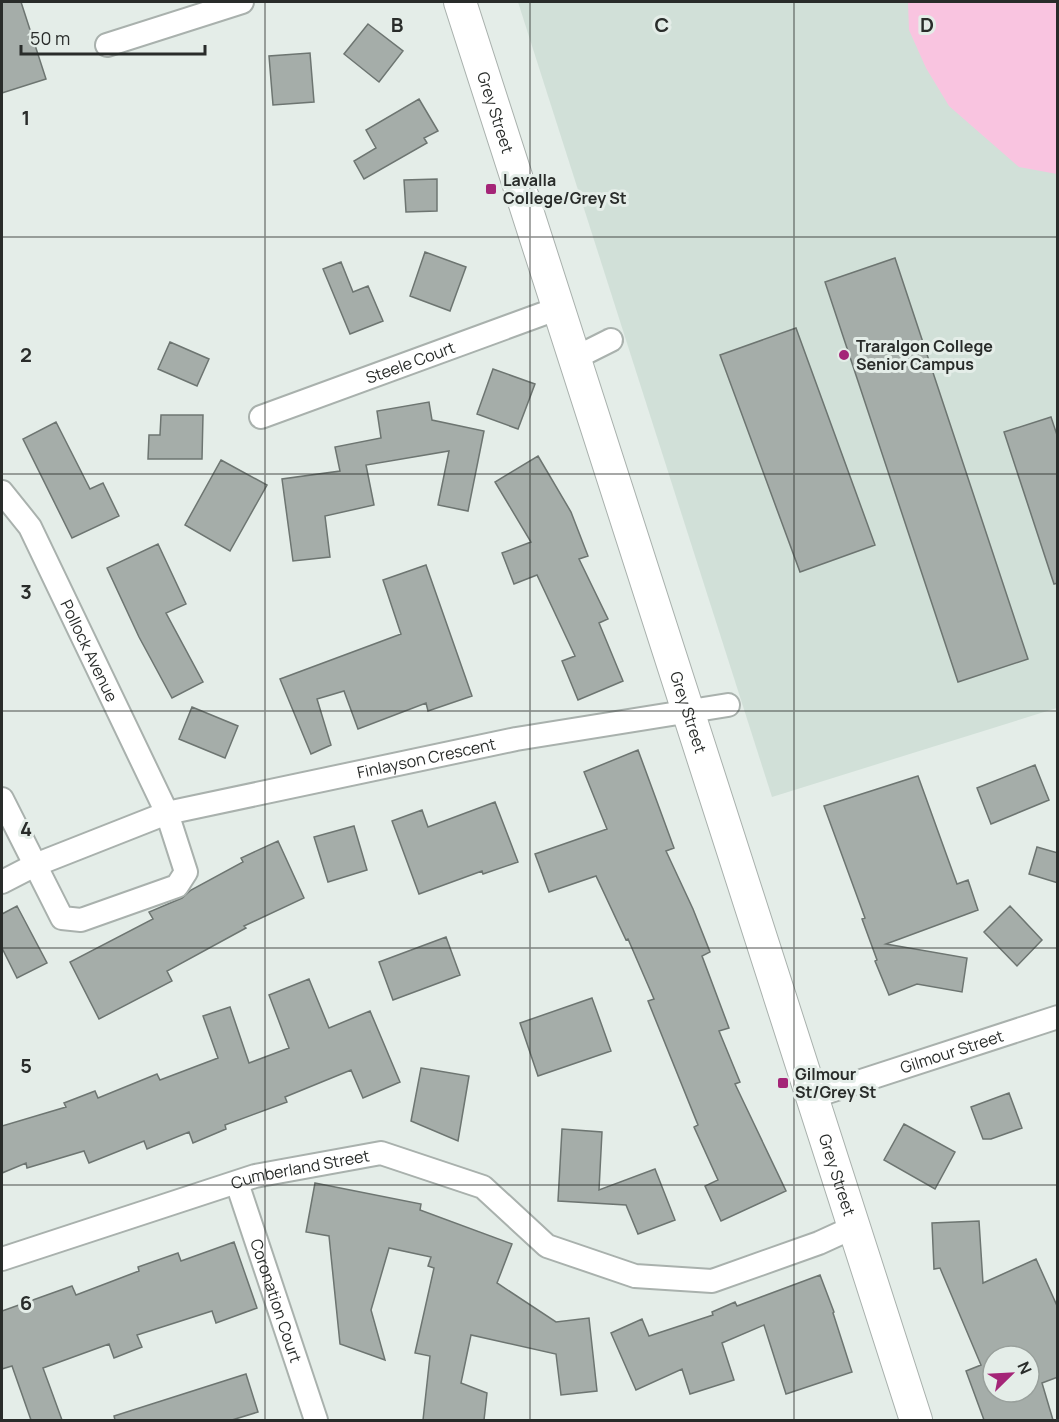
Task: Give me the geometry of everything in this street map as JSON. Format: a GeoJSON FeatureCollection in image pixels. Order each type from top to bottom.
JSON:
{"type":"FeatureCollection","features":[{"type":"Feature","properties":{"kind":"main road","name":"Grey Street"},"geometry":{"type":"LineString","coordinates":[[460,2],[916,1420]]}},
{"type":"Feature","properties":{"kind":"street"},"geometry":{"type":"LineString","coordinates":[[107,45],[243,2]]}},
{"type":"Feature","properties":{"kind":"street","name":"Steele Court"},"geometry":{"type":"LineString","coordinates":[[261,417],[559,308]]}},
{"type":"Feature","properties":{"kind":"street"},"geometry":{"type":"LineString","coordinates":[[575,358],[610,340]]}},
{"type":"Feature","properties":{"kind":"street","name":"Pollock Avenue"},"geometry":{"type":"LineString","coordinates":[[2,492],[30,527],[167,813]]}},
{"type":"Feature","properties":{"kind":"street","name":"Finlayson Crescent"},"geometry":{"type":"LineString","coordinates":[[2,882],[34,865],[167,813],[516,740],[728,705]]}},
{"type":"Feature","properties":{"kind":"street"},"geometry":{"type":"LineString","coordinates":[[2,799],[62,918],[81,920],[177,886],[186,872],[167,813]]}},
{"type":"Feature","properties":{"kind":"street","name":"Gilmour Street"},"geometry":{"type":"LineString","coordinates":[[812,1097],[1058,1017]]}},
{"type":"Feature","properties":{"kind":"street","name":"Cumberland Street"},"geometry":{"type":"LineString","coordinates":[[2,1259],[255,1176],[381,1154],[483,1187],[548,1246],[635,1276],[712,1281],[819,1243],[854,1227]]}},
{"type":"Feature","properties":{"kind":"street","name":"Coronation Court"},"geometry":{"type":"LineString","coordinates":[[237,1183],[316,1420]]}},
{"type":"Feature","properties":{"kind":"shaded area","name":"Traralgon College Senior Campus"},"geometry":{"type":"Polygon","coordinates":[[[518,2],[1057,2],[1057,708],[772,797],[518,2]]]}},
{"type":"Feature","properties":{"kind":"shaded area"},"geometry":{"type":"Polygon","coordinates":[[[908,2],[1057,2],[1057,174],[1019,167],[949,106],[926,68],[909,30],[908,2]]]}},
{"type":"Feature","properties":{"kind":"building"},"geometry":{"type":"Polygon","coordinates":[[[2,2],[21,2],[46,79],[2,93],[2,2]]]}},
{"type":"Feature","properties":{"kind":"building"},"geometry":{"type":"Polygon","coordinates":[[[368,24],[403,51],[379,82],[344,54],[368,24]]]}},
{"type":"Feature","properties":{"kind":"building"},"geometry":{"type":"Polygon","coordinates":[[[310,53],[314,102],[273,105],[269,56],[310,53]]]}},
{"type":"Feature","properties":{"kind":"building"},"geometry":{"type":"Polygon","coordinates":[[[419,99],[438,131],[424,138],[427,143],[364,179],[354,161],[376,148],[366,130],[419,99]]]}},
{"type":"Feature","properties":{"kind":"building"},"geometry":{"type":"Polygon","coordinates":[[[437,179],[437,211],[406,212],[404,180],[437,179]]]}},
{"type":"Feature","properties":{"kind":"building"},"geometry":{"type":"Polygon","coordinates":[[[425,252],[466,267],[450,311],[410,296],[425,252]]]}},
{"type":"Feature","properties":{"kind":"building"},"geometry":{"type":"Polygon","coordinates":[[[895,258],[1028,659],[958,682],[825,282],[895,258]]]}},
{"type":"Feature","properties":{"kind":"building"},"geometry":{"type":"Polygon","coordinates":[[[341,262],[353,292],[368,286],[383,321],[350,334],[323,269],[341,262]]]}},
{"type":"Feature","properties":{"kind":"building"},"geometry":{"type":"Polygon","coordinates":[[[796,328],[875,545],[800,572],[720,355],[796,328]]]}},
{"type":"Feature","properties":{"kind":"building"},"geometry":{"type":"Polygon","coordinates":[[[170,342],[209,359],[197,386],[158,369],[170,342]]]}},
{"type":"Feature","properties":{"kind":"building"},"geometry":{"type":"Polygon","coordinates":[[[493,369],[535,384],[518,429],[477,414],[493,369]]]}},
{"type":"Feature","properties":{"kind":"building"},"geometry":{"type":"Polygon","coordinates":[[[429,402],[432,420],[484,431],[468,511],[438,505],[449,451],[366,465],[374,505],[325,516],[330,557],[293,561],[282,479],[340,471],[335,447],[381,438],[377,411],[429,402]]]}},
{"type":"Feature","properties":{"kind":"building"},"geometry":{"type":"Polygon","coordinates":[[[161,415],[203,415],[202,459],[148,459],[149,435],[160,435],[161,415]]]}},
{"type":"Feature","properties":{"kind":"building"},"geometry":{"type":"Polygon","coordinates":[[[1051,417],[1058,438],[1058,583],[1054,584],[1004,432],[1051,417]]]}},
{"type":"Feature","properties":{"kind":"building"},"geometry":{"type":"Polygon","coordinates":[[[56,422],[90,489],[103,483],[119,516],[72,538],[23,439],[56,422]]]}},
{"type":"Feature","properties":{"kind":"building"},"geometry":{"type":"Polygon","coordinates":[[[538,456],[571,512],[588,556],[579,559],[608,619],[599,623],[623,681],[578,700],[562,661],[575,656],[537,575],[514,584],[502,553],[531,542],[495,482],[538,456]]]}},
{"type":"Feature","properties":{"kind":"building"},"geometry":{"type":"Polygon","coordinates":[[[221,460],[267,485],[230,551],[185,525],[221,460]]]}},
{"type":"Feature","properties":{"kind":"building"},"geometry":{"type":"Polygon","coordinates":[[[158,544],[186,604],[166,613],[203,682],[172,698],[139,637],[107,568],[158,544]]]}},
{"type":"Feature","properties":{"kind":"building"},"geometry":{"type":"Polygon","coordinates":[[[426,565],[472,696],[428,711],[426,703],[358,729],[344,691],[317,699],[331,745],[311,754],[280,679],[401,634],[383,580],[426,565]]]}},
{"type":"Feature","properties":{"kind":"building"},"geometry":{"type":"Polygon","coordinates":[[[192,707],[238,726],[225,758],[179,739],[192,707]]]}},
{"type":"Feature","properties":{"kind":"building"},"geometry":{"type":"Polygon","coordinates":[[[638,750],[674,848],[666,851],[710,952],[702,956],[729,1028],[719,1031],[740,1082],[735,1084],[786,1191],[721,1221],[705,1186],[718,1180],[694,1127],[698,1125],[648,1001],[654,999],[628,939],[626,940],[596,876],[549,892],[535,854],[607,829],[584,772],[638,750]]]}},
{"type":"Feature","properties":{"kind":"building"},"geometry":{"type":"Polygon","coordinates":[[[1035,765],[1049,800],[991,824],[977,788],[1035,765]]]}},
{"type":"Feature","properties":{"kind":"building"},"geometry":{"type":"Polygon","coordinates":[[[918,776],[957,884],[968,880],[978,910],[886,944],[967,958],[962,992],[917,984],[889,995],[875,961],[877,960],[862,919],[865,918],[824,806],[918,776]]]}},
{"type":"Feature","properties":{"kind":"building"},"geometry":{"type":"Polygon","coordinates":[[[495,802],[518,862],[483,874],[482,871],[419,894],[392,821],[422,810],[428,827],[495,802]]]}},
{"type":"Feature","properties":{"kind":"building"},"geometry":{"type":"Polygon","coordinates":[[[354,826],[367,870],[328,882],[314,837],[354,826]]]}},
{"type":"Feature","properties":{"kind":"building"},"geometry":{"type":"Polygon","coordinates":[[[278,841],[304,898],[244,926],[246,928],[167,971],[172,981],[99,1019],[70,962],[153,919],[149,912],[182,898],[191,890],[243,862],[241,858],[278,841]]]}},
{"type":"Feature","properties":{"kind":"building"},"geometry":{"type":"Polygon","coordinates":[[[1037,847],[1058,853],[1058,883],[1029,874],[1037,847]]]}},
{"type":"Feature","properties":{"kind":"building"},"geometry":{"type":"Polygon","coordinates":[[[17,906],[47,963],[17,978],[2,948],[2,914],[17,906]]]}},
{"type":"Feature","properties":{"kind":"building"},"geometry":{"type":"Polygon","coordinates":[[[1010,906],[1042,940],[1017,966],[984,932],[1010,906]]]}},
{"type":"Feature","properties":{"kind":"building"},"geometry":{"type":"Polygon","coordinates":[[[446,937],[460,975],[393,1000],[379,962],[446,937]]]}},
{"type":"Feature","properties":{"kind":"building"},"geometry":{"type":"Polygon","coordinates":[[[309,979],[329,1028],[370,1011],[400,1082],[363,1098],[351,1070],[285,1097],[287,1102],[225,1125],[226,1129],[193,1143],[189,1132],[147,1149],[144,1141],[89,1163],[84,1151],[27,1168],[26,1163],[2,1173],[2,1126],[66,1107],[64,1103],[95,1091],[98,1098],[157,1074],[160,1080],[218,1058],[203,1016],[230,1007],[249,1063],[289,1048],[269,995],[309,979]]]}},
{"type":"Feature","properties":{"kind":"building"},"geometry":{"type":"Polygon","coordinates":[[[592,998],[611,1051],[538,1076],[520,1023],[592,998]]]}},
{"type":"Feature","properties":{"kind":"building"},"geometry":{"type":"Polygon","coordinates":[[[421,1068],[469,1076],[458,1141],[411,1121],[421,1068]]]}},
{"type":"Feature","properties":{"kind":"building"},"geometry":{"type":"Polygon","coordinates":[[[1009,1093],[1022,1128],[991,1139],[983,1139],[971,1107],[1009,1093]]]}},
{"type":"Feature","properties":{"kind":"building"},"geometry":{"type":"Polygon","coordinates":[[[904,1124],[955,1152],[935,1189],[884,1160],[904,1124]]]}},
{"type":"Feature","properties":{"kind":"building"},"geometry":{"type":"Polygon","coordinates":[[[562,1129],[602,1132],[599,1190],[655,1169],[675,1220],[638,1234],[626,1205],[558,1201],[562,1129]]]}},
{"type":"Feature","properties":{"kind":"building"},"geometry":{"type":"Polygon","coordinates":[[[315,1183],[421,1204],[420,1210],[512,1244],[497,1283],[556,1322],[589,1318],[597,1391],[561,1395],[556,1354],[471,1335],[461,1383],[487,1393],[484,1420],[423,1420],[430,1356],[415,1353],[434,1268],[428,1266],[431,1257],[389,1248],[371,1310],[385,1360],[340,1344],[329,1236],[306,1232],[315,1183]]]}},
{"type":"Feature","properties":{"kind":"building"},"geometry":{"type":"Polygon","coordinates":[[[979,1221],[983,1283],[1036,1259],[1058,1308],[1058,1377],[1042,1383],[1053,1420],[984,1420],[966,1371],[981,1365],[940,1268],[934,1269],[932,1223],[979,1221]]]}},
{"type":"Feature","properties":{"kind":"building"},"geometry":{"type":"Polygon","coordinates":[[[234,1242],[257,1308],[216,1323],[212,1311],[137,1335],[142,1347],[114,1358],[109,1344],[43,1368],[62,1420],[31,1420],[12,1366],[2,1369],[2,1311],[72,1286],[76,1295],[139,1271],[138,1267],[178,1253],[181,1261],[234,1242]]]}},
{"type":"Feature","properties":{"kind":"building"},"geometry":{"type":"Polygon","coordinates":[[[820,1275],[852,1372],[786,1394],[764,1325],[722,1343],[734,1380],[690,1394],[682,1369],[636,1390],[611,1333],[642,1319],[649,1336],[713,1315],[712,1312],[735,1302],[737,1306],[820,1275]]]}},
{"type":"Feature","properties":{"kind":"building"},"geometry":{"type":"Polygon","coordinates":[[[246,1374],[258,1412],[232,1420],[115,1420],[114,1416],[246,1374]]]}},
{"type":"Feature","properties":{"kind":"place","name":"Lavalla College/Grey St"},"geometry":{"type":"Point","coordinates":[491,189]}},
{"type":"Feature","properties":{"kind":"place","name":"Traralgon College Senior Campus"},"geometry":{"type":"Point","coordinates":[844,355]}},
{"type":"Feature","properties":{"kind":"place","name":"Gilmour St/Grey St"},"geometry":{"type":"Point","coordinates":[783,1083]}}]}
